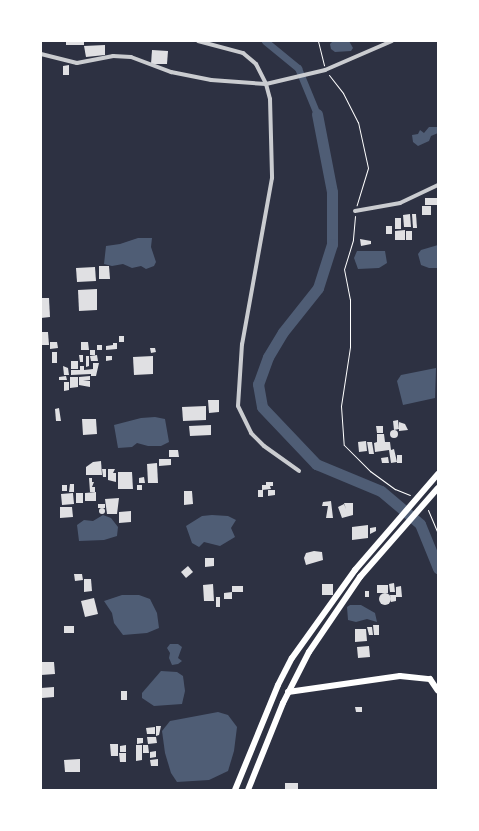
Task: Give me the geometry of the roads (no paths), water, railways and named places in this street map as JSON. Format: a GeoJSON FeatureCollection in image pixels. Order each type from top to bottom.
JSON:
{"type":"FeatureCollection","features":[{"type":"Feature","properties":{"kind":"main road"},"geometry":{"type":"LineString","coordinates":[[235,790],[278,686],[292,658],[355,570],[438,474]]}},
{"type":"Feature","properties":{"kind":"main road"},"geometry":{"type":"LineString","coordinates":[[248,790],[288,692],[309,652],[360,577],[438,488]]}},
{"type":"Feature","properties":{"kind":"main road"},"geometry":{"type":"LineString","coordinates":[[288,692],[400,676],[430,679],[438,691]]}},
{"type":"Feature","properties":{"kind":"street"},"geometry":{"type":"LineString","coordinates":[[198,41],[243,53],[256,64],[266,84],[270,100],[272,178],[242,344],[238,406],[251,433],[264,446],[299,471]]}},
{"type":"Feature","properties":{"kind":"street"},"geometry":{"type":"LineString","coordinates":[[41,54],[77,63],[113,56],[131,57],[171,72],[211,80],[266,84],[325,70],[392,41]]}},
{"type":"Feature","properties":{"kind":"street"},"geometry":{"type":"LineString","coordinates":[[355,211],[400,203],[438,185]]}},
{"type":"Feature","properties":{"kind":"water"},"geometry":{"type":"Polygon","coordinates":[[[349,41],[353,48],[351,51],[335,52],[331,49],[330,44],[332,42],[349,41]]]}},
{"type":"Feature","properties":{"kind":"water"},"geometry":{"type":"Polygon","coordinates":[[[429,127],[438,127],[438,133],[431,136],[429,141],[418,146],[413,142],[412,135],[418,134],[420,130],[424,133],[429,127]]]}},
{"type":"Feature","properties":{"kind":"water"},"geometry":{"type":"Polygon","coordinates":[[[138,238],[152,238],[151,247],[156,262],[154,266],[146,269],[141,266],[132,268],[123,264],[112,266],[104,264],[106,246],[138,238]]]}},
{"type":"Feature","properties":{"kind":"water"},"geometry":{"type":"Polygon","coordinates":[[[438,245],[438,268],[429,268],[421,265],[418,254],[421,250],[438,245]]]}},
{"type":"Feature","properties":{"kind":"water"},"geometry":{"type":"Polygon","coordinates":[[[357,251],[385,251],[387,263],[379,268],[358,269],[354,258],[357,251]]]}},
{"type":"Feature","properties":{"kind":"water"},"geometry":{"type":"Polygon","coordinates":[[[436,368],[435,398],[403,405],[397,381],[401,375],[436,368]]]}},
{"type":"Feature","properties":{"kind":"water"},"geometry":{"type":"Polygon","coordinates":[[[155,417],[165,419],[169,442],[161,446],[148,446],[137,443],[132,447],[118,448],[114,425],[141,418],[155,417]]]}},
{"type":"Feature","properties":{"kind":"water"},"geometry":{"type":"Polygon","coordinates":[[[103,515],[111,518],[118,527],[117,536],[104,540],[79,541],[77,525],[84,520],[93,521],[103,515]]]}},
{"type":"Feature","properties":{"kind":"water"},"geometry":{"type":"Polygon","coordinates":[[[202,516],[228,516],[236,520],[231,528],[235,537],[220,546],[204,542],[199,547],[192,543],[186,526],[202,516]]]}},
{"type":"Feature","properties":{"kind":"water"},"geometry":{"type":"Polygon","coordinates":[[[122,595],[139,595],[150,599],[157,613],[159,628],[147,633],[123,635],[114,623],[112,613],[104,601],[122,595]]]}},
{"type":"Feature","properties":{"kind":"water"},"geometry":{"type":"Polygon","coordinates":[[[350,605],[361,605],[375,613],[377,622],[367,619],[356,622],[348,620],[347,607],[350,605]]]}},
{"type":"Feature","properties":{"kind":"water"},"geometry":{"type":"Polygon","coordinates":[[[170,644],[178,644],[182,647],[178,658],[182,661],[178,664],[172,665],[169,658],[170,653],[167,648],[170,644]]]}},
{"type":"Feature","properties":{"kind":"water"},"geometry":{"type":"Polygon","coordinates":[[[161,671],[177,672],[183,676],[185,691],[182,704],[154,706],[142,698],[142,693],[161,671]]]}},
{"type":"Feature","properties":{"kind":"water"},"geometry":{"type":"Polygon","coordinates":[[[218,712],[228,715],[237,727],[234,751],[228,771],[209,780],[177,782],[171,773],[165,753],[162,731],[170,721],[218,712]]]}},
{"type":"Feature","properties":{"kind":"waterway"},"geometry":{"type":"LineString","coordinates":[[265,41],[298,68],[317,114]]}},
{"type":"Feature","properties":{"kind":"waterway"},"geometry":{"type":"LineString","coordinates":[[317,114],[332,192],[332,244],[318,288],[283,332],[268,357],[258,384],[262,407],[316,464],[381,491],[420,524],[438,568]]}}]}
